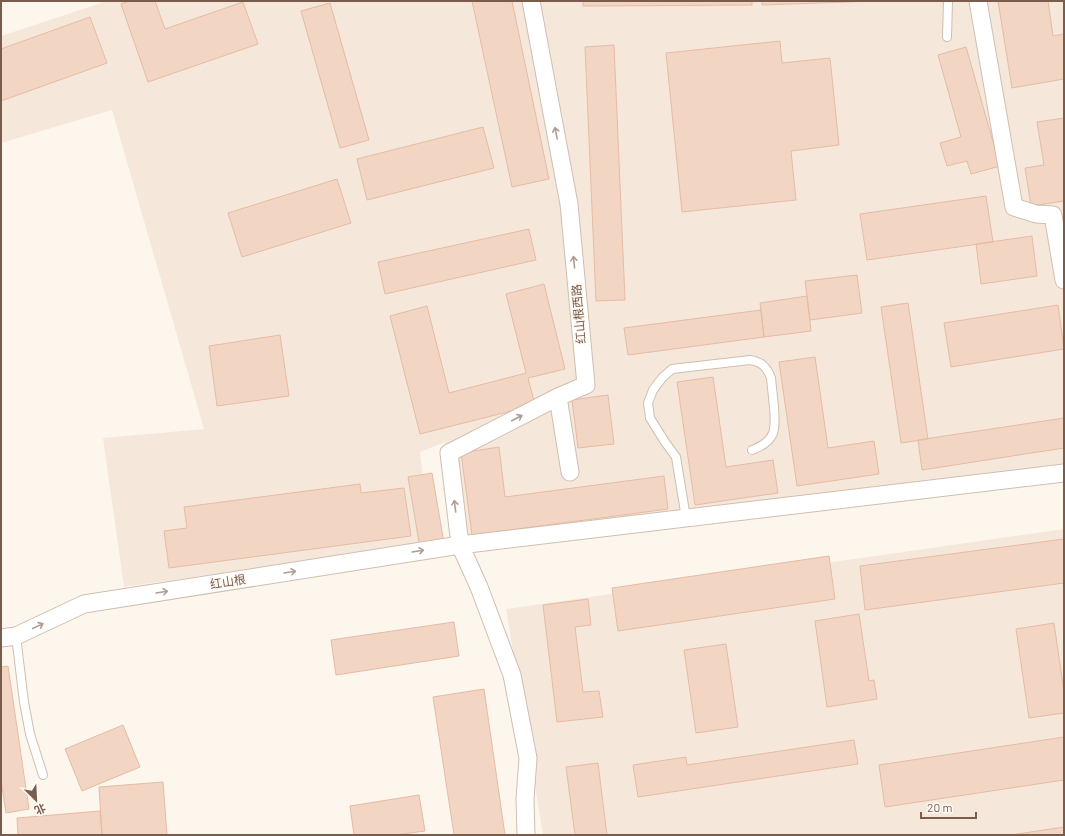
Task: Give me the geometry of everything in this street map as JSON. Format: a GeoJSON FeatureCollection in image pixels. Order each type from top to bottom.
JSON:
{"type":"FeatureCollection","features":[{"type":"Feature","properties":{"kind":"street","name":"红山根西路"},"geometry":{"type":"LineString","coordinates":[[460,545],[449,453],[558,397],[586,385],[569,204],[531,1]]}},
{"type":"Feature","properties":{"kind":"street"},"geometry":{"type":"LineString","coordinates":[[978,1],[1014,207],[1036,214],[1053,215],[1064,280]]}},
{"type":"Feature","properties":{"kind":"street"},"geometry":{"type":"LineString","coordinates":[[558,397],[570,472]]}},
{"type":"Feature","properties":{"kind":"street","name":"红山根"},"geometry":{"type":"LineString","coordinates":[[9,637],[84,604],[460,545],[1064,473]]}},
{"type":"Feature","properties":{"kind":"street"},"geometry":{"type":"LineString","coordinates":[[460,545],[479,587],[512,676],[528,758],[525,799],[526,835]]}},
{"type":"Feature","properties":{"kind":"lane"},"geometry":{"type":"LineString","coordinates":[[947,37],[948,1]]}},
{"type":"Feature","properties":{"kind":"lane"},"geometry":{"type":"LineString","coordinates":[[686,518],[676,457],[650,418],[648,403],[653,390],[662,378],[672,369],[750,360],[758,361],[764,365],[771,378],[776,425],[773,434],[768,441],[761,447],[752,450]]}},
{"type":"Feature","properties":{"kind":"lane"},"geometry":{"type":"LineString","coordinates":[[9,637],[30,734],[43,775]]}},
{"type":"Feature","properties":{"kind":"shaded area"},"geometry":{"type":"Polygon","coordinates":[[[107,1],[1064,1],[1064,469],[453,549],[445,442],[420,452],[430,543],[124,587],[103,438],[204,429],[112,110],[1,143],[1,36],[107,1]]]}},
{"type":"Feature","properties":{"kind":"shaded area"},"geometry":{"type":"Polygon","coordinates":[[[1064,529],[1064,835],[543,835],[506,609],[1064,529]]]}},
{"type":"Feature","properties":{"kind":"building"},"geometry":{"type":"Polygon","coordinates":[[[129,1],[155,1],[165,29],[243,2],[258,44],[148,82],[121,4],[129,1]]]}},
{"type":"Feature","properties":{"kind":"building"},"geometry":{"type":"Polygon","coordinates":[[[472,1],[512,1],[549,179],[512,187],[472,1]]]}},
{"type":"Feature","properties":{"kind":"building"},"geometry":{"type":"Polygon","coordinates":[[[583,1],[752,1],[752,5],[583,6],[583,1]]]}},
{"type":"Feature","properties":{"kind":"building"},"geometry":{"type":"Polygon","coordinates":[[[762,1],[876,1],[762,5],[762,1]]]}},
{"type":"Feature","properties":{"kind":"building"},"geometry":{"type":"Polygon","coordinates":[[[998,1],[1048,1],[1053,36],[1064,34],[1064,79],[1012,88],[998,1]]]}},
{"type":"Feature","properties":{"kind":"building"},"geometry":{"type":"Polygon","coordinates":[[[330,3],[369,140],[340,148],[301,11],[330,3]]]}},
{"type":"Feature","properties":{"kind":"building"},"geometry":{"type":"Polygon","coordinates":[[[90,17],[107,63],[1,101],[1,49],[90,17]]]}},
{"type":"Feature","properties":{"kind":"building"},"geometry":{"type":"Polygon","coordinates":[[[780,41],[782,63],[830,58],[839,145],[791,151],[796,200],[682,212],[666,53],[780,41]]]}},
{"type":"Feature","properties":{"kind":"building"},"geometry":{"type":"Polygon","coordinates":[[[614,45],[625,300],[596,301],[585,47],[614,45]]]}},
{"type":"Feature","properties":{"kind":"building"},"geometry":{"type":"Polygon","coordinates":[[[966,47],[1000,166],[971,174],[967,161],[947,166],[940,143],[961,137],[938,55],[966,47]]]}},
{"type":"Feature","properties":{"kind":"building"},"geometry":{"type":"Polygon","coordinates":[[[1064,118],[1064,201],[1031,206],[1025,168],[1044,165],[1037,122],[1064,118]]]}},
{"type":"Feature","properties":{"kind":"building"},"geometry":{"type":"Polygon","coordinates":[[[483,127],[494,168],[367,200],[357,159],[483,127]]]}},
{"type":"Feature","properties":{"kind":"building"},"geometry":{"type":"Polygon","coordinates":[[[337,179],[351,223],[242,257],[228,213],[337,179]]]}},
{"type":"Feature","properties":{"kind":"building"},"geometry":{"type":"Polygon","coordinates":[[[986,196],[993,242],[867,260],[860,214],[986,196]]]}},
{"type":"Feature","properties":{"kind":"building"},"geometry":{"type":"Polygon","coordinates":[[[529,229],[536,260],[385,294],[378,262],[529,229]]]}},
{"type":"Feature","properties":{"kind":"building"},"geometry":{"type":"Polygon","coordinates":[[[1032,236],[1037,276],[981,284],[976,244],[1032,236]]]}},
{"type":"Feature","properties":{"kind":"building"},"geometry":{"type":"Polygon","coordinates":[[[857,275],[862,313],[810,320],[805,281],[857,275]]]}},
{"type":"Feature","properties":{"kind":"building"},"geometry":{"type":"Polygon","coordinates":[[[544,284],[565,369],[528,378],[535,405],[420,434],[390,316],[427,306],[449,393],[526,373],[506,294],[544,284]]]}},
{"type":"Feature","properties":{"kind":"building"},"geometry":{"type":"Polygon","coordinates":[[[807,296],[811,331],[764,337],[760,303],[807,296]]]}},
{"type":"Feature","properties":{"kind":"building"},"geometry":{"type":"Polygon","coordinates":[[[908,303],[928,439],[901,443],[881,307],[908,303]]]}},
{"type":"Feature","properties":{"kind":"building"},"geometry":{"type":"Polygon","coordinates":[[[1058,305],[1064,349],[951,367],[944,323],[1058,305]]]}},
{"type":"Feature","properties":{"kind":"building"},"geometry":{"type":"Polygon","coordinates":[[[761,310],[764,337],[628,355],[624,328],[761,310]]]}},
{"type":"Feature","properties":{"kind":"building"},"geometry":{"type":"Polygon","coordinates":[[[280,335],[289,396],[217,406],[209,346],[280,335]]]}},
{"type":"Feature","properties":{"kind":"building"},"geometry":{"type":"Polygon","coordinates":[[[815,357],[828,448],[874,441],[879,474],[797,486],[779,362],[815,357]]]}},
{"type":"Feature","properties":{"kind":"building"},"geometry":{"type":"Polygon","coordinates":[[[713,377],[726,467],[773,460],[778,493],[695,505],[677,382],[713,377]]]}},
{"type":"Feature","properties":{"kind":"building"},"geometry":{"type":"Polygon","coordinates":[[[608,395],[614,444],[578,448],[572,400],[608,395]]]}},
{"type":"Feature","properties":{"kind":"building"},"geometry":{"type":"Polygon","coordinates":[[[1064,418],[1064,448],[922,470],[918,440],[1064,418]]]}},
{"type":"Feature","properties":{"kind":"building"},"geometry":{"type":"Polygon","coordinates":[[[499,447],[505,497],[664,476],[668,509],[472,535],[461,453],[499,447]]]}},
{"type":"Feature","properties":{"kind":"building"},"geometry":{"type":"Polygon","coordinates":[[[432,473],[444,543],[420,548],[408,477],[432,473]]]}},
{"type":"Feature","properties":{"kind":"building"},"geometry":{"type":"Polygon","coordinates":[[[360,484],[361,493],[404,488],[411,536],[169,568],[164,531],[187,528],[184,507],[360,484]]]}},
{"type":"Feature","properties":{"kind":"building"},"geometry":{"type":"Polygon","coordinates":[[[1064,539],[1064,583],[865,610],[860,566],[1064,539]]]}},
{"type":"Feature","properties":{"kind":"building"},"geometry":{"type":"Polygon","coordinates":[[[829,556],[835,599],[618,631],[612,588],[829,556]]]}},
{"type":"Feature","properties":{"kind":"building"},"geometry":{"type":"Polygon","coordinates":[[[588,599],[591,625],[575,627],[583,692],[599,691],[603,717],[557,722],[543,605],[588,599]]]}},
{"type":"Feature","properties":{"kind":"building"},"geometry":{"type":"Polygon","coordinates":[[[859,614],[869,681],[874,680],[877,699],[827,707],[815,621],[859,614]]]}},
{"type":"Feature","properties":{"kind":"building"},"geometry":{"type":"Polygon","coordinates":[[[454,622],[459,656],[336,675],[331,640],[454,622]]]}},
{"type":"Feature","properties":{"kind":"building"},"geometry":{"type":"Polygon","coordinates":[[[1054,623],[1064,692],[1064,713],[1029,718],[1016,629],[1054,623]]]}},
{"type":"Feature","properties":{"kind":"building"},"geometry":{"type":"Polygon","coordinates":[[[726,644],[738,727],[696,733],[684,650],[726,644]]]}},
{"type":"Feature","properties":{"kind":"building"},"geometry":{"type":"Polygon","coordinates":[[[8,666],[29,809],[6,813],[1,780],[1,667],[8,666]]]}},
{"type":"Feature","properties":{"kind":"building"},"geometry":{"type":"Polygon","coordinates":[[[484,689],[505,835],[454,835],[433,697],[484,689]]]}},
{"type":"Feature","properties":{"kind":"building"},"geometry":{"type":"Polygon","coordinates":[[[123,725],[140,767],[82,791],[65,749],[123,725]]]}},
{"type":"Feature","properties":{"kind":"building"},"geometry":{"type":"Polygon","coordinates":[[[1064,737],[1064,780],[885,807],[879,765],[1064,737]]]}},
{"type":"Feature","properties":{"kind":"building"},"geometry":{"type":"Polygon","coordinates":[[[854,740],[858,764],[638,797],[633,765],[686,757],[687,765],[854,740]]]}},
{"type":"Feature","properties":{"kind":"building"},"geometry":{"type":"Polygon","coordinates":[[[598,763],[607,835],[575,835],[566,767],[598,763]]]}},
{"type":"Feature","properties":{"kind":"building"},"geometry":{"type":"Polygon","coordinates":[[[163,782],[167,835],[102,835],[99,787],[163,782]]]}},
{"type":"Feature","properties":{"kind":"building"},"geometry":{"type":"Polygon","coordinates":[[[419,795],[425,831],[395,835],[354,835],[350,806],[419,795]]]}},
{"type":"Feature","properties":{"kind":"building"},"geometry":{"type":"Polygon","coordinates":[[[100,811],[102,835],[18,835],[17,818],[100,811]]]}},
{"type":"Feature","properties":{"kind":"building"},"geometry":{"type":"Polygon","coordinates":[[[1064,827],[1064,835],[1011,835],[1064,827]]]}}]}
